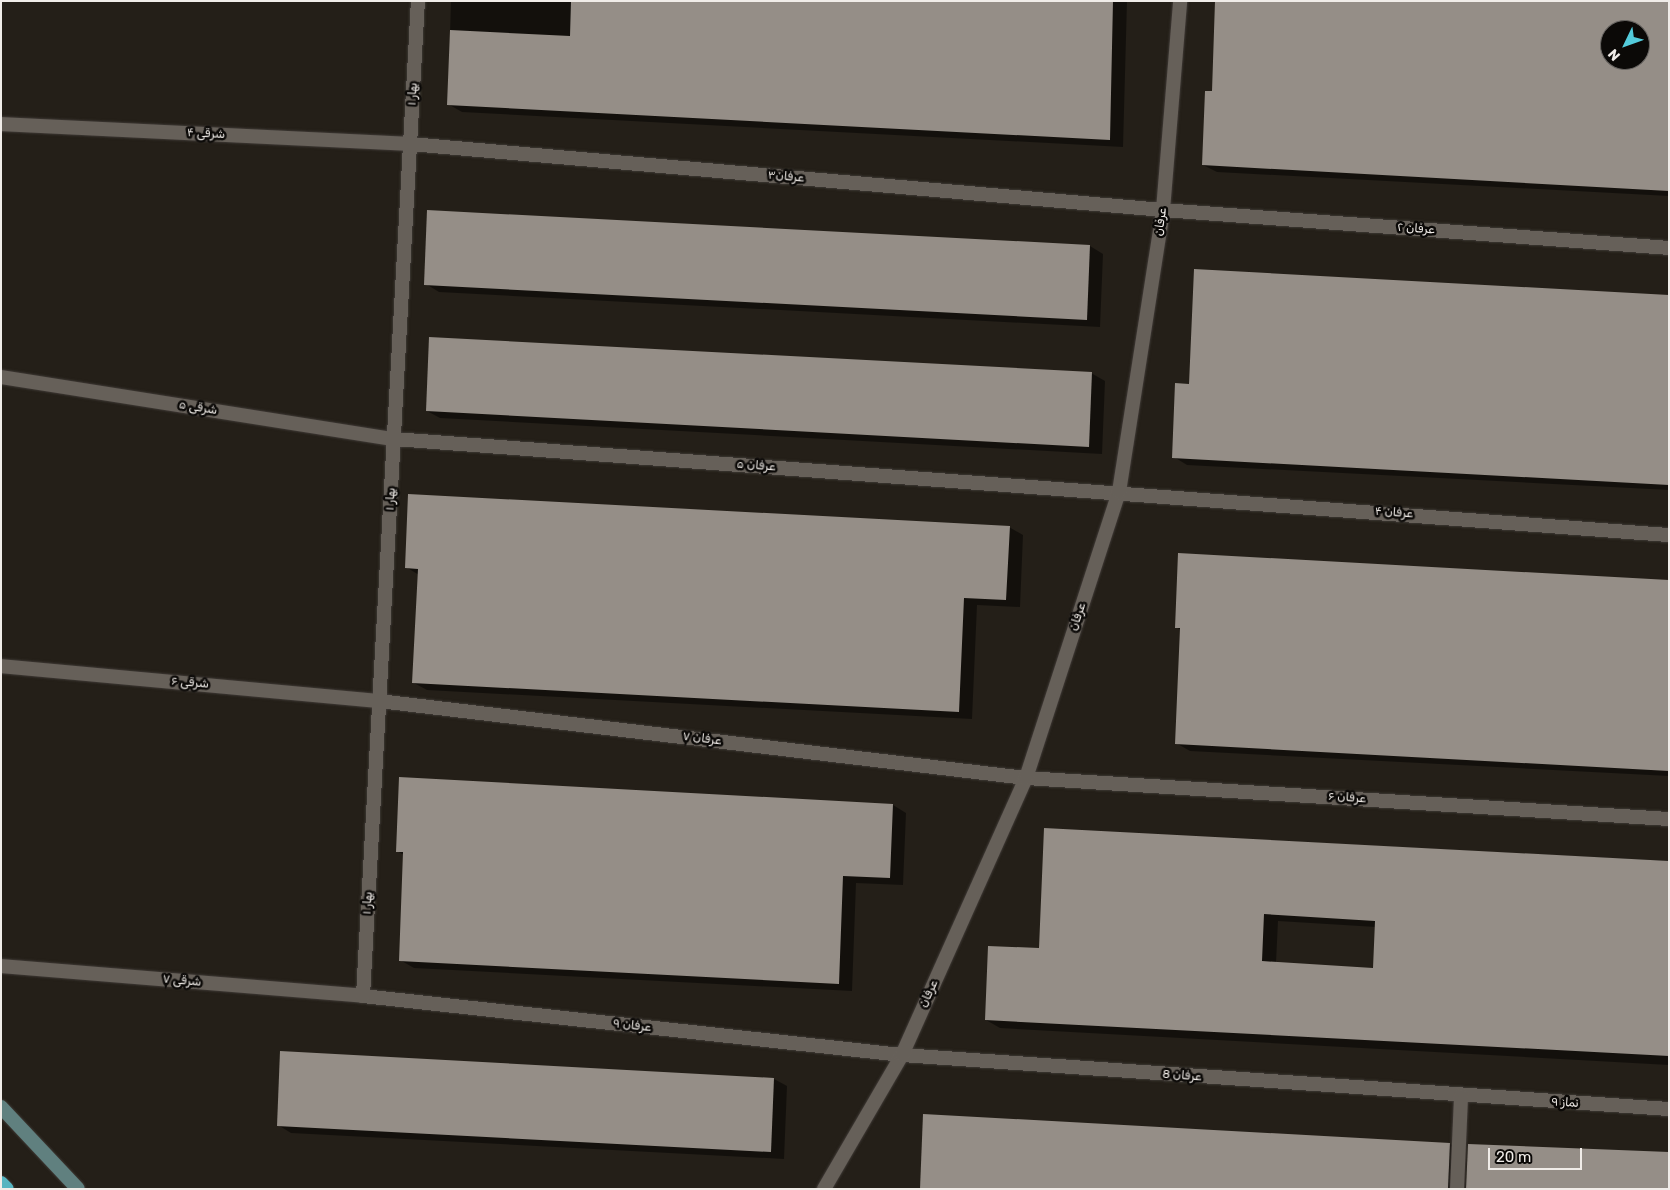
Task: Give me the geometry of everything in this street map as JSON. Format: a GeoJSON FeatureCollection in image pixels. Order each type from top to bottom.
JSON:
{"type":"FeatureCollection","features":[{"type":"Feature","properties":{"kind":"highway"},"geometry":{"type":"LineString","coordinates":[[1,1183],[7,1189]]}},
{"type":"Feature","properties":{"kind":"main road"},"geometry":{"type":"LineString","coordinates":[[1,1107],[78,1189]]}},
{"type":"Feature","properties":{"kind":"street","name":"بهار ۱"},"geometry":{"type":"LineString","coordinates":[[363,996],[418,1]]}},
{"type":"Feature","properties":{"kind":"street","name":"عرفان"},"geometry":{"type":"LineString","coordinates":[[824,1189],[902,1055],[1026,778],[1118,492],[1163,210],[1180,1]]}},
{"type":"Feature","properties":{"kind":"street","name":"شرقی ۴"},"geometry":{"type":"LineString","coordinates":[[1,124],[410,144]]}},
{"type":"Feature","properties":{"kind":"street","name":"عرفان۳"},"geometry":{"type":"LineString","coordinates":[[410,144],[1163,210]]}},
{"type":"Feature","properties":{"kind":"street","name":"عرفان ۲"},"geometry":{"type":"LineString","coordinates":[[1163,210],[1669,248]]}},
{"type":"Feature","properties":{"kind":"street","name":"شرقی ۵"},"geometry":{"type":"LineString","coordinates":[[1,377],[394,439]]}},
{"type":"Feature","properties":{"kind":"street","name":"عرفان ۵"},"geometry":{"type":"LineString","coordinates":[[394,439],[1118,492]]}},
{"type":"Feature","properties":{"kind":"street","name":"عرفان ۴"},"geometry":{"type":"LineString","coordinates":[[1118,492],[1669,535]]}},
{"type":"Feature","properties":{"kind":"street","name":"شرقی ۶"},"geometry":{"type":"LineString","coordinates":[[1,666],[379,701]]}},
{"type":"Feature","properties":{"kind":"street","name":"عرفان ۷"},"geometry":{"type":"LineString","coordinates":[[379,701],[1026,778]]}},
{"type":"Feature","properties":{"kind":"street","name":"عرفان ۶"},"geometry":{"type":"LineString","coordinates":[[1026,778],[1669,819]]}},
{"type":"Feature","properties":{"kind":"street","name":"شرقی ۷"},"geometry":{"type":"LineString","coordinates":[[1,966],[363,996]]}},
{"type":"Feature","properties":{"kind":"street","name":"عرفان ۹"},"geometry":{"type":"LineString","coordinates":[[363,996],[902,1055]]}},
{"type":"Feature","properties":{"kind":"street","name":"عرفان 8"},"geometry":{"type":"LineString","coordinates":[[902,1055],[1462,1096]]}},
{"type":"Feature","properties":{"kind":"street","name":"نماز ۹"},"geometry":{"type":"LineString","coordinates":[[1462,1096],[1669,1109]]}},
{"type":"Feature","properties":{"kind":"street"},"geometry":{"type":"LineString","coordinates":[[1457,1189],[1462,1096]]}},
{"type":"Feature","properties":{"kind":"building"},"geometry":{"type":"Polygon","coordinates":[[[571,1],[1113,1],[1110,140],[447,105],[450,30],[570,36],[571,1]]]}},
{"type":"Feature","properties":{"kind":"building"},"geometry":{"type":"Polygon","coordinates":[[[1215,1],[1669,1],[1669,191],[1202,165],[1205,91],[1212,91],[1215,1]]]}},
{"type":"Feature","properties":{"kind":"building"},"geometry":{"type":"Polygon","coordinates":[[[427,210],[1090,245],[1087,320],[424,285],[427,210]]]}},
{"type":"Feature","properties":{"kind":"building"},"geometry":{"type":"Polygon","coordinates":[[[1194,269],[1669,295],[1669,485],[1172,458],[1175,383],[1189,384],[1194,269]]]}},
{"type":"Feature","properties":{"kind":"building"},"geometry":{"type":"Polygon","coordinates":[[[429,337],[1092,372],[1089,447],[426,411],[429,337]]]}},
{"type":"Feature","properties":{"kind":"building"},"geometry":{"type":"Polygon","coordinates":[[[408,494],[1010,526],[1006,600],[964,598],[959,712],[412,683],[418,569],[405,568],[408,494]]]}},
{"type":"Feature","properties":{"kind":"building"},"geometry":{"type":"Polygon","coordinates":[[[1178,553],[1669,580],[1669,771],[1175,744],[1180,628],[1175,628],[1178,553]]]}},
{"type":"Feature","properties":{"kind":"building"},"geometry":{"type":"Polygon","coordinates":[[[399,777],[893,804],[890,878],[843,876],[839,984],[399,961],[403,852],[396,852],[399,777]]]}},
{"type":"Feature","properties":{"kind":"building"},"geometry":{"type":"Polygon","coordinates":[[[1044,828],[1669,861],[1669,1056],[985,1020],[988,946],[1039,948],[1044,828]],[[1264,914],[1262,961],[1373,968],[1375,921],[1264,914]]]}},
{"type":"Feature","properties":{"kind":"building"},"geometry":{"type":"Polygon","coordinates":[[[280,1051],[774,1078],[771,1152],[277,1126],[280,1051]]]}},
{"type":"Feature","properties":{"kind":"building"},"geometry":{"type":"Polygon","coordinates":[[[923,1114],[1450,1143],[1448,1189],[920,1189],[923,1114]]]}},
{"type":"Feature","properties":{"kind":"building"},"geometry":{"type":"Polygon","coordinates":[[[1468,1144],[1669,1152],[1669,1189],[1466,1189],[1468,1144]]]}}]}
